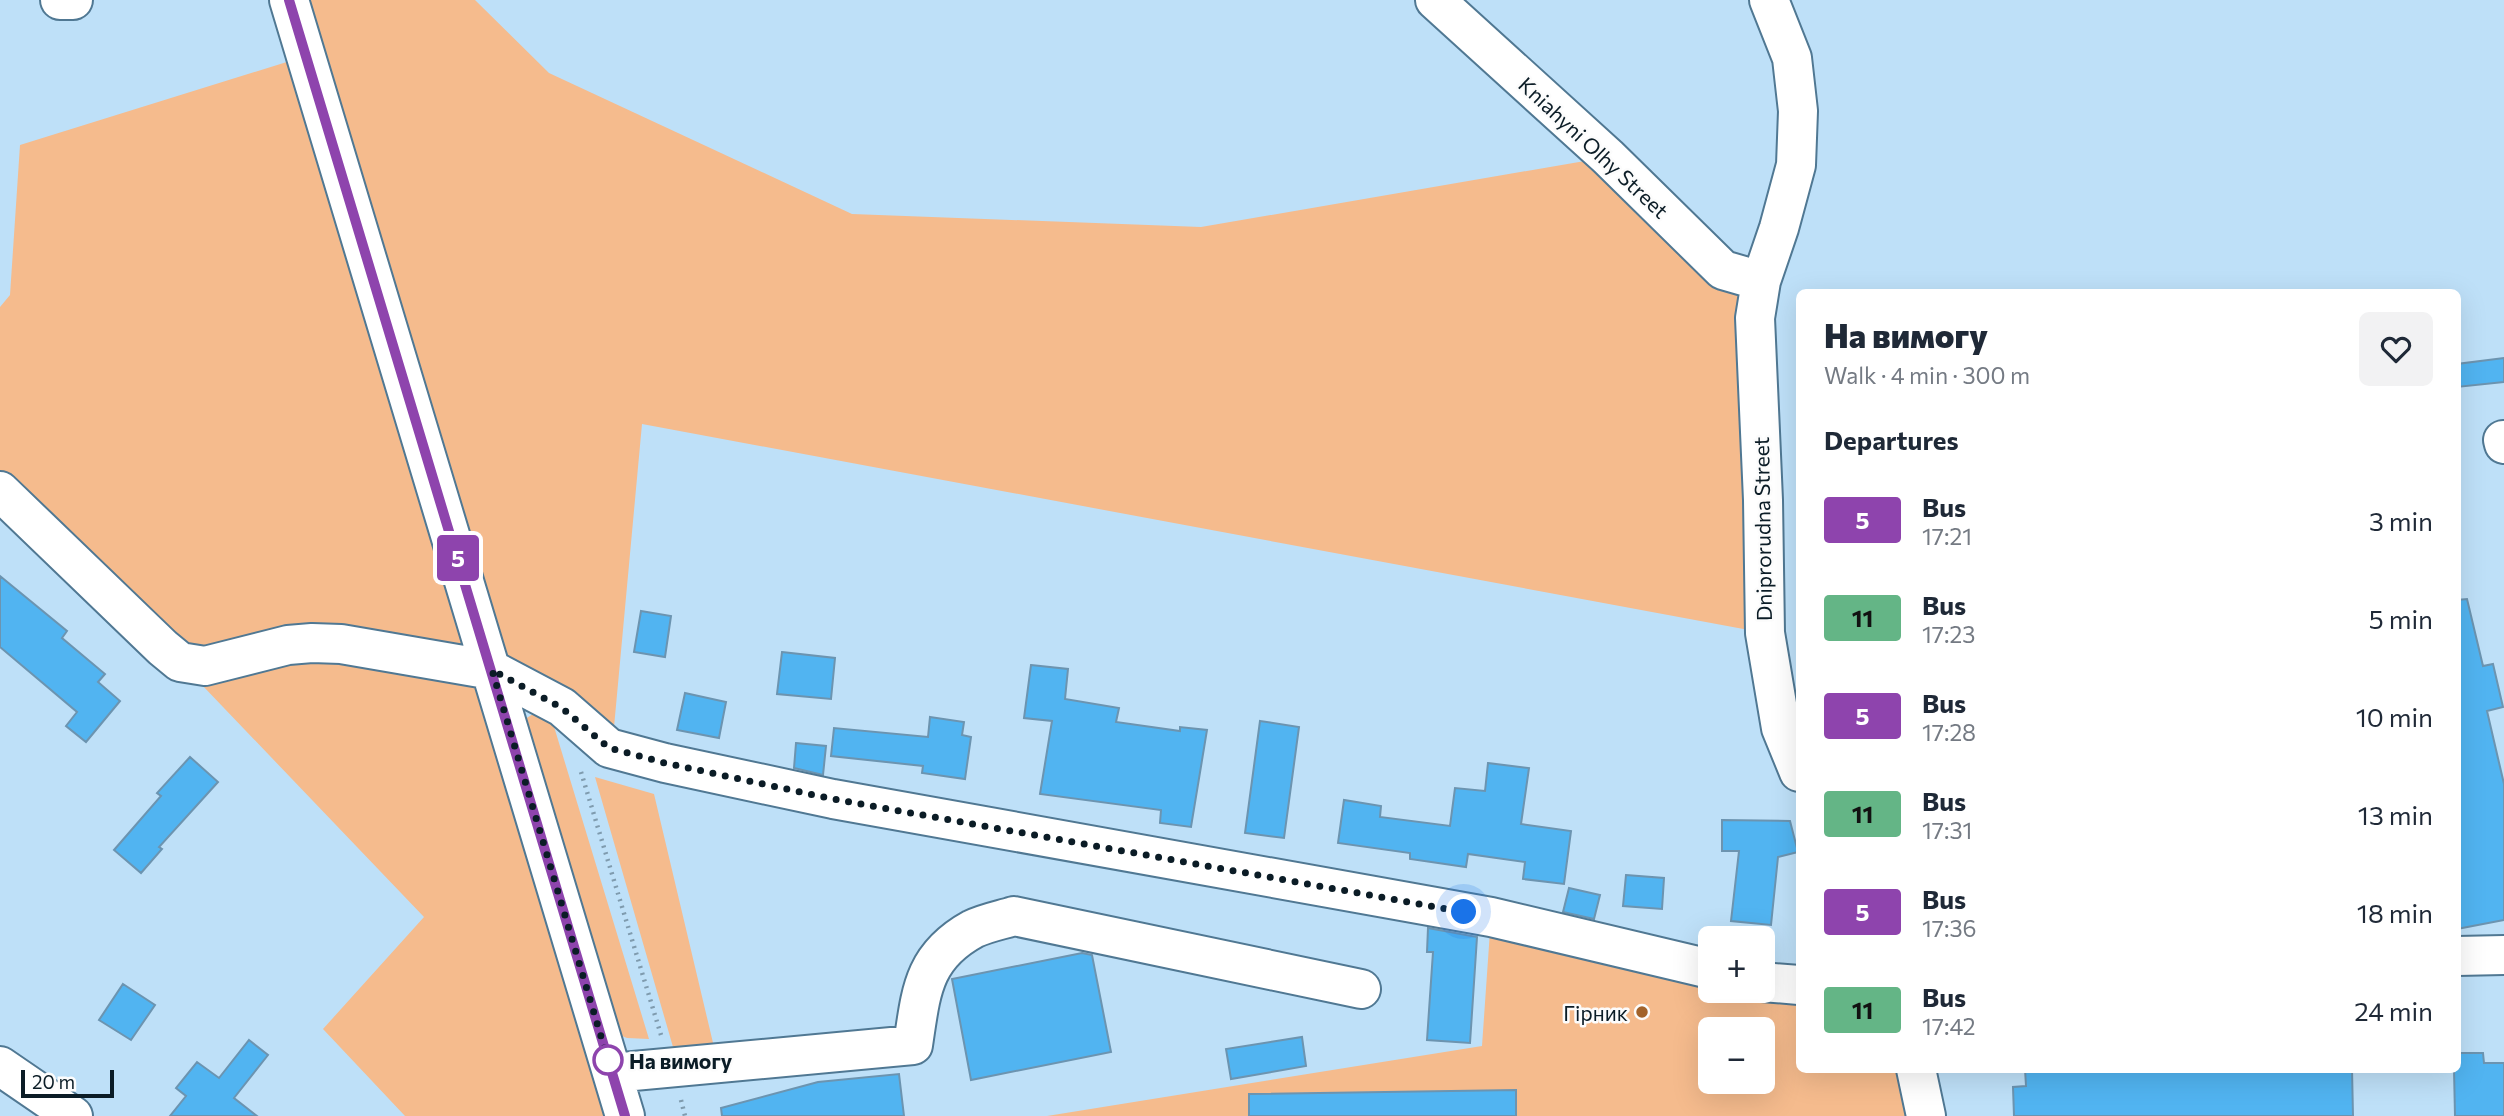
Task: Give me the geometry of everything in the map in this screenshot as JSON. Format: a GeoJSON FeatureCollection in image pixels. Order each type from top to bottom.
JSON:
{"type":"FeatureCollection","features":[{"type":"Feature","properties":{"kind":"street"},"geometry":{"type":"LineString","coordinates":[[60,0],[73,0]]}},
{"type":"Feature","properties":{"kind":"street"},"geometry":{"type":"LineString","coordinates":[[289,0],[625,1116]]}},
{"type":"Feature","properties":{"kind":"street","name":"Kniahyni Olhy Street"},"geometry":{"type":"LineString","coordinates":[[1435,0],[1608,157],[1723,270],[1761,281]]}},
{"type":"Feature","properties":{"kind":"street","name":"Dniprorudna Street"},"geometry":{"type":"LineString","coordinates":[[1769,0],[1792,58],[1798,111],[1796,165],[1761,281],[1755,318],[1763,500],[1765,633],[1781,728],[1796,765]]}},
{"type":"Feature","properties":{"kind":"street"},"geometry":{"type":"LineString","coordinates":[[0,491],[180,662],[205,666],[288,645],[312,642],[341,644],[492,670],[562,708],[593,755],[665,763],[833,799],[1491,916],[1698,966]]}},
{"type":"Feature","properties":{"kind":"street"},"geometry":{"type":"LineString","coordinates":[[612,1073],[913,1045],[922,989],[939,954],[974,929],[1014,916],[1361,989]]}},
{"type":"Feature","properties":{"kind":"street"},"geometry":{"type":"LineString","coordinates":[[2461,956],[2504,955]]}},
{"type":"Feature","properties":{"kind":"street"},"geometry":{"type":"LineString","coordinates":[[1775,983],[1796,985]]}},
{"type":"Feature","properties":{"kind":"street"},"geometry":{"type":"LineString","coordinates":[[0,1066],[73,1116]]}},
{"type":"Feature","properties":{"kind":"street"},"geometry":{"type":"LineString","coordinates":[[1917,1073],[1926,1116]]}},
{"type":"Feature","properties":{"kind":"path"},"geometry":{"type":"LineString","coordinates":[[593,755],[685,1116]]}},
{"type":"Feature","properties":{"kind":"shaded area"},"geometry":{"type":"Polygon","coordinates":[[[289,0],[475,0],[549,73],[852,214],[1201,227],[1608,157],[1761,281],[1765,633],[642,424],[613,738],[493,670],[625,1116],[405,1116],[323,1029],[424,917],[180,662],[0,491],[0,307],[10,295],[20,145],[306,56],[289,0]]]}},
{"type":"Feature","properties":{"kind":"shaded area"},"geometry":{"type":"Polygon","coordinates":[[[533,714],[552,720],[649,1039],[627,1038],[612,1032],[522,721],[533,714]]]}},
{"type":"Feature","properties":{"kind":"shaded area"},"geometry":{"type":"Polygon","coordinates":[[[595,777],[654,794],[714,1047],[673,1047],[595,777]]]}},
{"type":"Feature","properties":{"kind":"shaded area","name":"Гірник"},"geometry":{"type":"Polygon","coordinates":[[[1490,931],[1698,979],[1698,1003],[1775,1003],[1775,993],[1796,995],[1796,1073],[1908,1073],[1917,1116],[1047,1116],[1482,1046],[1490,931]]]}},
{"type":"Feature","properties":{"kind":"building"},"geometry":{"type":"Polygon","coordinates":[[[2504,358],[2504,382],[2461,387],[2461,363],[2504,358]]]}},
{"type":"Feature","properties":{"kind":"building"},"geometry":{"type":"Polygon","coordinates":[[[0,576],[67,631],[62,638],[105,674],[98,682],[120,701],[86,742],[66,726],[77,712],[0,647],[0,576]]]}},
{"type":"Feature","properties":{"kind":"building"},"geometry":{"type":"Polygon","coordinates":[[[2467,599],[2483,666],[2493,664],[2503,707],[2487,711],[2504,784],[2504,920],[2461,928],[2461,600],[2467,599]]]}},
{"type":"Feature","properties":{"kind":"building"},"geometry":{"type":"Polygon","coordinates":[[[641,611],[671,616],[665,657],[634,652],[641,611]]]}},
{"type":"Feature","properties":{"kind":"building"},"geometry":{"type":"Polygon","coordinates":[[[782,652],[835,658],[831,699],[777,694],[782,652]]]}},
{"type":"Feature","properties":{"kind":"building"},"geometry":{"type":"Polygon","coordinates":[[[1031,665],[1068,669],[1065,699],[1119,708],[1116,722],[1180,731],[1180,727],[1207,730],[1191,827],[1160,823],[1161,810],[1040,794],[1052,721],[1024,718],[1031,665]]]}},
{"type":"Feature","properties":{"kind":"building"},"geometry":{"type":"Polygon","coordinates":[[[685,693],[726,702],[719,738],[677,730],[685,693]]]}},
{"type":"Feature","properties":{"kind":"building"},"geometry":{"type":"Polygon","coordinates":[[[930,717],[964,722],[962,735],[971,737],[965,779],[922,773],[923,766],[831,756],[834,728],[928,737],[930,717]]]}},
{"type":"Feature","properties":{"kind":"building"},"geometry":{"type":"Polygon","coordinates":[[[1260,721],[1299,727],[1284,838],[1245,833],[1260,721]]]}},
{"type":"Feature","properties":{"kind":"building"},"geometry":{"type":"Polygon","coordinates":[[[796,743],[826,746],[823,775],[794,768],[796,743]]]}},
{"type":"Feature","properties":{"kind":"building"},"geometry":{"type":"Polygon","coordinates":[[[190,757],[218,782],[159,847],[162,849],[141,873],[114,850],[161,796],[157,793],[190,757]]]}},
{"type":"Feature","properties":{"kind":"building"},"geometry":{"type":"Polygon","coordinates":[[[1488,763],[1529,768],[1521,824],[1571,831],[1564,884],[1523,879],[1525,862],[1468,854],[1466,867],[1410,859],[1410,853],[1338,843],[1344,800],[1381,806],[1380,817],[1450,826],[1455,788],[1485,791],[1488,763]]]}},
{"type":"Feature","properties":{"kind":"building"},"geometry":{"type":"Polygon","coordinates":[[[1722,820],[1790,821],[1796,852],[1778,857],[1771,925],[1731,921],[1739,851],[1722,851],[1722,820]]]}},
{"type":"Feature","properties":{"kind":"building"},"geometry":{"type":"Polygon","coordinates":[[[1626,875],[1664,878],[1662,909],[1623,906],[1626,875]]]}},
{"type":"Feature","properties":{"kind":"building"},"geometry":{"type":"Polygon","coordinates":[[[1569,888],[1600,895],[1594,919],[1563,912],[1569,888]]]}},
{"type":"Feature","properties":{"kind":"building"},"geometry":{"type":"Polygon","coordinates":[[[1428,928],[1477,937],[1470,1043],[1427,1040],[1433,952],[1427,952],[1428,928]]]}},
{"type":"Feature","properties":{"kind":"building"},"geometry":{"type":"Polygon","coordinates":[[[1082,953],[1092,955],[1111,1052],[971,1080],[952,979],[1082,953]]]}},
{"type":"Feature","properties":{"kind":"building"},"geometry":{"type":"Polygon","coordinates":[[[123,984],[155,1005],[131,1040],[99,1020],[123,984]]]}},
{"type":"Feature","properties":{"kind":"building"},"geometry":{"type":"Polygon","coordinates":[[[1302,1037],[1306,1066],[1231,1079],[1226,1049],[1302,1037]]]}},
{"type":"Feature","properties":{"kind":"building"},"geometry":{"type":"Polygon","coordinates":[[[249,1040],[268,1055],[234,1098],[257,1116],[170,1116],[186,1096],[176,1088],[197,1062],[219,1078],[249,1040]]]}},
{"type":"Feature","properties":{"kind":"building"},"geometry":{"type":"Polygon","coordinates":[[[2461,1053],[2483,1053],[2484,1063],[2504,1063],[2504,1116],[2455,1116],[2454,1073],[2461,1073],[2461,1053]]]}},
{"type":"Feature","properties":{"kind":"building"},"geometry":{"type":"Polygon","coordinates":[[[2025,1073],[2352,1073],[2353,1116],[2014,1116],[2013,1087],[2026,1086],[2025,1073]]]}},
{"type":"Feature","properties":{"kind":"building"},"geometry":{"type":"Polygon","coordinates":[[[899,1074],[904,1116],[722,1116],[721,1108],[818,1082],[899,1074]]]}},
{"type":"Feature","properties":{"kind":"building"},"geometry":{"type":"Polygon","coordinates":[[[1516,1090],[1516,1116],[1249,1116],[1249,1094],[1516,1090]]]}},
{"type":"Feature","properties":{"kind":"bus line","name":"5"},"geometry":{"type":"LineString","coordinates":[[289,0],[625,1116]]}},
{"type":"Feature","properties":{"kind":"place","name":"Гірник"},"geometry":{"type":"Point","coordinates":[1642,1012]}},
{"type":"Feature","properties":{"kind":"place","name":"На вимогу"},"geometry":{"type":"Point","coordinates":[608,1060]}},
{"type":"Feature","properties":{"kind":"route"},"geometry":{"type":"LineString","coordinates":[[608,1060],[492,670],[562,708],[609,748],[665,763],[833,799],[1464,912]]}}]}
